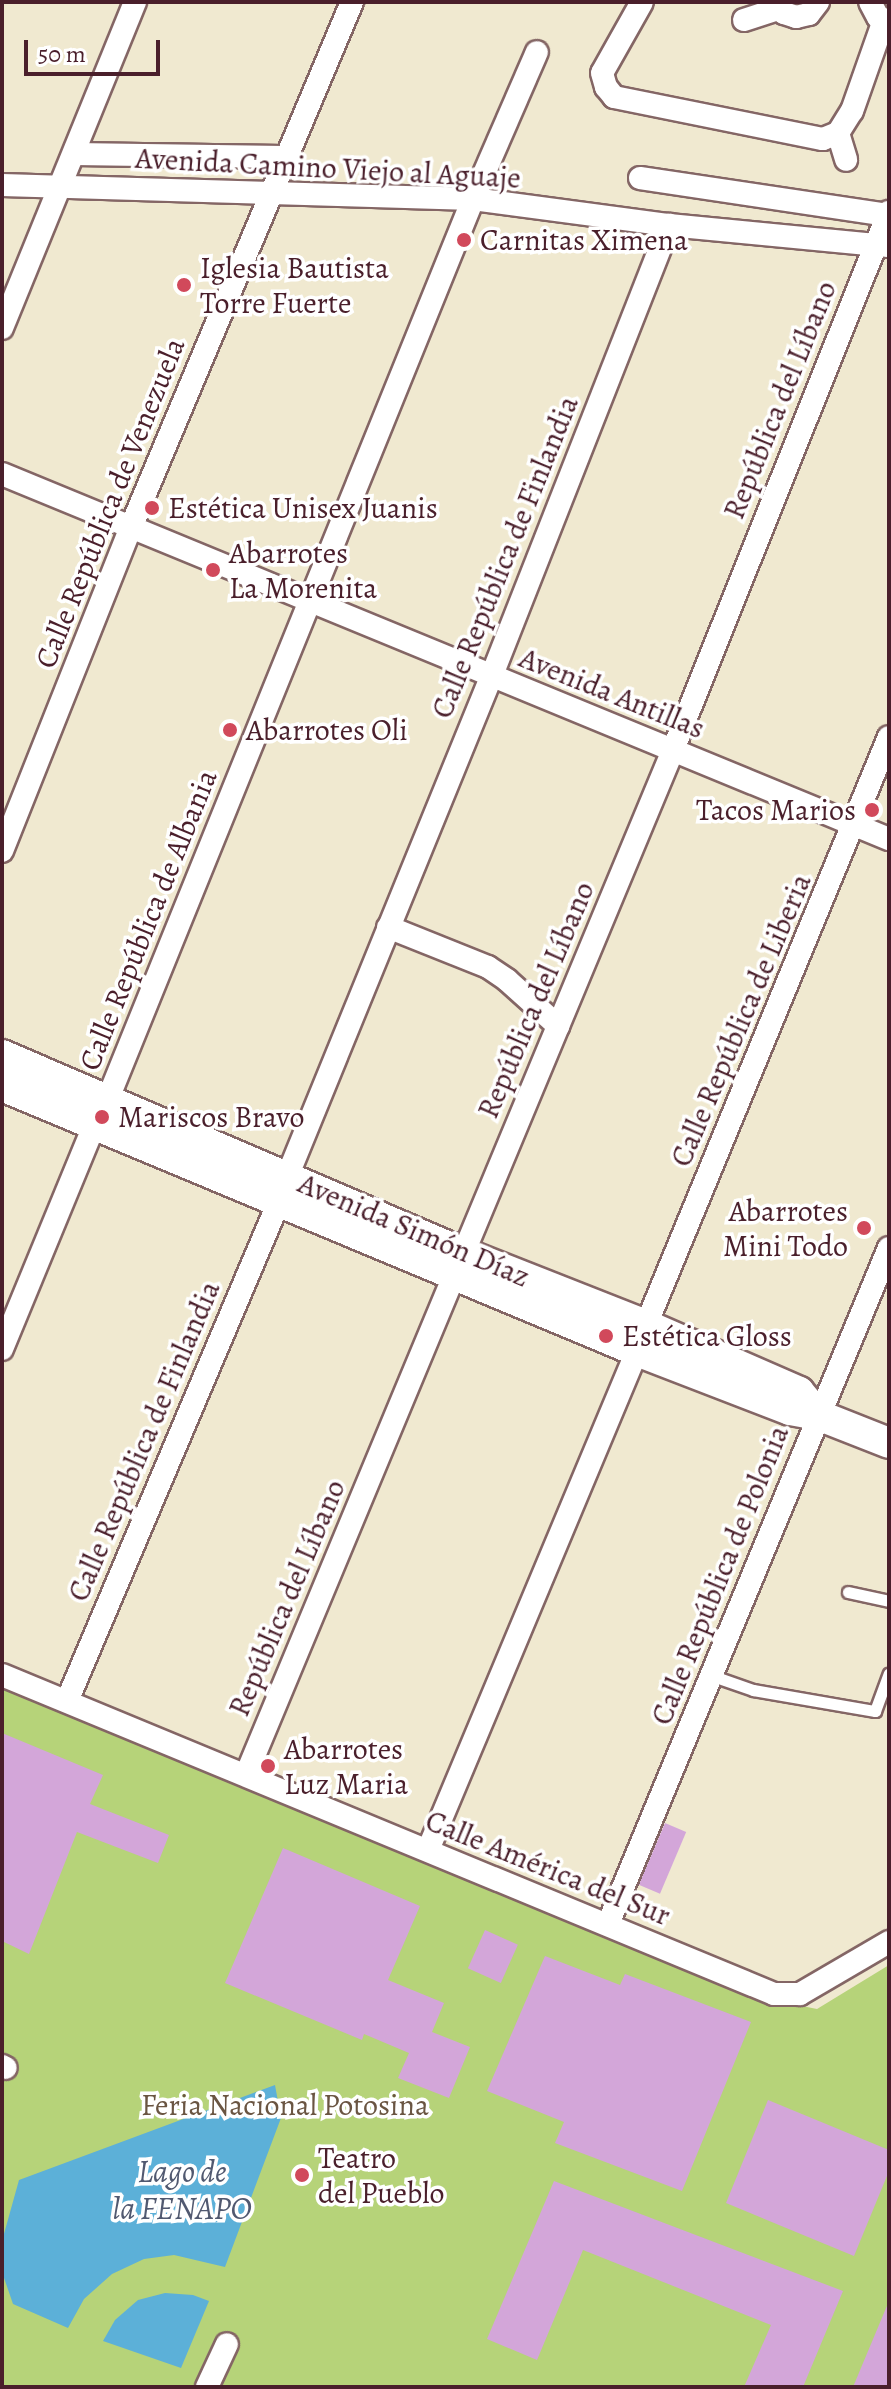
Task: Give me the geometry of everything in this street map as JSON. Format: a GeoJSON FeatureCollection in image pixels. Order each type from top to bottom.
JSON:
{"type":"FeatureCollection","features":[{"type":"Feature","properties":{"kind":"main road","name":"Avenida Simón Díaz"},"geometry":{"type":"LineString","coordinates":[[2,1055],[100,1114]]}},
{"type":"Feature","properties":{"kind":"main road","name":"Avenida Simón Díaz"},"geometry":{"type":"LineString","coordinates":[[2,1086],[100,1114],[642,1338],[799,1392],[818,1415],[889,1443]]}},
{"type":"Feature","properties":{"kind":"street"},"geometry":{"type":"LineString","coordinates":[[2,328],[135,2]]}},
{"type":"Feature","properties":{"kind":"street","name":"Calle República de Venezuela"},"geometry":{"type":"LineString","coordinates":[[2,851],[131,527],[284,157],[352,2]]}},
{"type":"Feature","properties":{"kind":"street"},"geometry":{"type":"LineString","coordinates":[[642,2],[602,73],[606,87],[614,97],[823,139],[838,133],[852,111],[887,20],[873,11],[870,2]]}},
{"type":"Feature","properties":{"kind":"street"},"geometry":{"type":"LineString","coordinates":[[744,20],[779,5],[790,16],[803,17],[814,10],[818,2]]}},
{"type":"Feature","properties":{"kind":"street","name":"Calle República de Albania"},"geometry":{"type":"LineString","coordinates":[[2,1349],[473,199],[537,52]]}},
{"type":"Feature","properties":{"kind":"street"},"geometry":{"type":"LineString","coordinates":[[838,133],[846,160]]}},
{"type":"Feature","properties":{"kind":"street"},"geometry":{"type":"LineString","coordinates":[[74,154],[284,157]]}},
{"type":"Feature","properties":{"kind":"street"},"geometry":{"type":"LineString","coordinates":[[640,178],[889,214]]}},
{"type":"Feature","properties":{"kind":"street","name":"Avenida Camino Viejo al Aguaje"},"geometry":{"type":"LineString","coordinates":[[2,185],[473,199],[669,225],[882,245]]}},
{"type":"Feature","properties":{"kind":"street","name":"República del Líbano"},"geometry":{"type":"LineString","coordinates":[[246,1775],[882,245],[889,214]]}},
{"type":"Feature","properties":{"kind":"street","name":"Calle República de Finlandia"},"geometry":{"type":"LineString","coordinates":[[67,1701],[282,1191],[492,675],[669,225]]}},
{"type":"Feature","properties":{"kind":"street","name":"Avenida Antillas"},"geometry":{"type":"LineString","coordinates":[[2,474],[889,839]]}},
{"type":"Feature","properties":{"kind":"street","name":"Calle República de Liberia"},"geometry":{"type":"LineString","coordinates":[[428,1850],[889,737]]}},
{"type":"Feature","properties":{"kind":"street"},"geometry":{"type":"LineString","coordinates":[[388,927],[488,967],[558,1026]]}},
{"type":"Feature","properties":{"kind":"street","name":"Calle República de Polonia"},"geometry":{"type":"LineString","coordinates":[[608,1924],[889,1248]]}},
{"type":"Feature","properties":{"kind":"street","name":"Calle América del Sur"},"geometry":{"type":"LineString","coordinates":[[2,1675],[774,1994],[800,1994],[889,1942]]}},
{"type":"Feature","properties":{"kind":"street"},"geometry":{"type":"LineString","coordinates":[[207,2387],[227,2344]]}},
{"type":"Feature","properties":{"kind":"lane"},"geometry":{"type":"LineString","coordinates":[[848,1592],[889,1601]]}},
{"type":"Feature","properties":{"kind":"lane"},"geometry":{"type":"LineString","coordinates":[[710,1675],[753,1690],[875,1711],[889,1673]]}},
{"type":"Feature","properties":{"kind":"green space","name":"Feria Nacional Potosina"},"geometry":{"type":"Polygon","coordinates":[[[2,1683],[772,2000],[817,2009],[889,1965],[889,2387],[2,2387],[2,1683]]]}},
{"type":"Feature","properties":{"kind":"water","name":"Lago de la FENAPO"},"geometry":{"type":"Polygon","coordinates":[[[275,2085],[281,2118],[225,2267],[174,2255],[144,2259],[112,2274],[84,2299],[68,2328],[13,2304],[2,2272],[2,2241],[19,2180],[275,2085]]]}},
{"type":"Feature","properties":{"kind":"water"},"geometry":{"type":"Polygon","coordinates":[[[165,2293],[193,2295],[209,2301],[181,2368],[103,2341],[115,2320],[138,2300],[165,2293]]]}},
{"type":"Feature","properties":{"kind":"building"},"geometry":{"type":"Polygon","coordinates":[[[2,1733],[103,1775],[90,1804],[169,1835],[158,1863],[77,1832],[29,1954],[2,1941],[2,1733]]]}},
{"type":"Feature","properties":{"kind":"building"},"geometry":{"type":"Polygon","coordinates":[[[665,1823],[686,1832],[660,1894],[639,1885],[665,1823]]]}},
{"type":"Feature","properties":{"kind":"building"},"geometry":{"type":"Polygon","coordinates":[[[283,1848],[420,1906],[388,1980],[444,2003],[432,2032],[470,2047],[449,2098],[398,2078],[409,2053],[364,2034],[362,2040],[225,1983],[283,1848]]]}},
{"type":"Feature","properties":{"kind":"building"},"geometry":{"type":"Polygon","coordinates":[[[485,1930],[518,1945],[501,1983],[468,1968],[485,1930]]]}},
{"type":"Feature","properties":{"kind":"building"},"geometry":{"type":"Polygon","coordinates":[[[545,1956],[620,1985],[625,1974],[751,2022],[682,2191],[555,2143],[564,2122],[487,2091],[545,1956]]]}},
{"type":"Feature","properties":{"kind":"building"},"geometry":{"type":"Polygon","coordinates":[[[768,2100],[889,2150],[889,2171],[854,2256],[726,2203],[768,2100]]]}},
{"type":"Feature","properties":{"kind":"building"},"geometry":{"type":"Polygon","coordinates":[[[554,2181],[843,2291],[803,2387],[744,2387],[771,2325],[583,2250],[537,2360],[487,2339],[554,2181]]]}},
{"type":"Feature","properties":{"kind":"building"},"geometry":{"type":"Polygon","coordinates":[[[889,2301],[889,2387],[853,2387],[889,2301]]]}},
{"type":"Feature","properties":{"kind":"place","name":"Carnitas Ximena"},"geometry":{"type":"Point","coordinates":[464,240]}},
{"type":"Feature","properties":{"kind":"place","name":"Iglesia Bautista Torre Fuerte"},"geometry":{"type":"Point","coordinates":[184,285]}},
{"type":"Feature","properties":{"kind":"place","name":"Estética Unisex Juanis"},"geometry":{"type":"Point","coordinates":[152,508]}},
{"type":"Feature","properties":{"kind":"place","name":"Abarrotes La Morenita"},"geometry":{"type":"Point","coordinates":[213,570]}},
{"type":"Feature","properties":{"kind":"place","name":"Abarrotes Oli"},"geometry":{"type":"Point","coordinates":[230,730]}},
{"type":"Feature","properties":{"kind":"place","name":"Tacos Marios"},"geometry":{"type":"Point","coordinates":[872,810]}},
{"type":"Feature","properties":{"kind":"place","name":"Mariscos Bravo"},"geometry":{"type":"Point","coordinates":[102,1117]}},
{"type":"Feature","properties":{"kind":"place","name":"Abarrotes Mini Todo"},"geometry":{"type":"Point","coordinates":[864,1228]}},
{"type":"Feature","properties":{"kind":"place","name":"Estética Gloss"},"geometry":{"type":"Point","coordinates":[606,1336]}},
{"type":"Feature","properties":{"kind":"place","name":"Abarrotes Luz Maria"},"geometry":{"type":"Point","coordinates":[268,1766]}},
{"type":"Feature","properties":{"kind":"place","name":"Teatro del Pueblo"},"geometry":{"type":"Point","coordinates":[302,2175]}}]}
